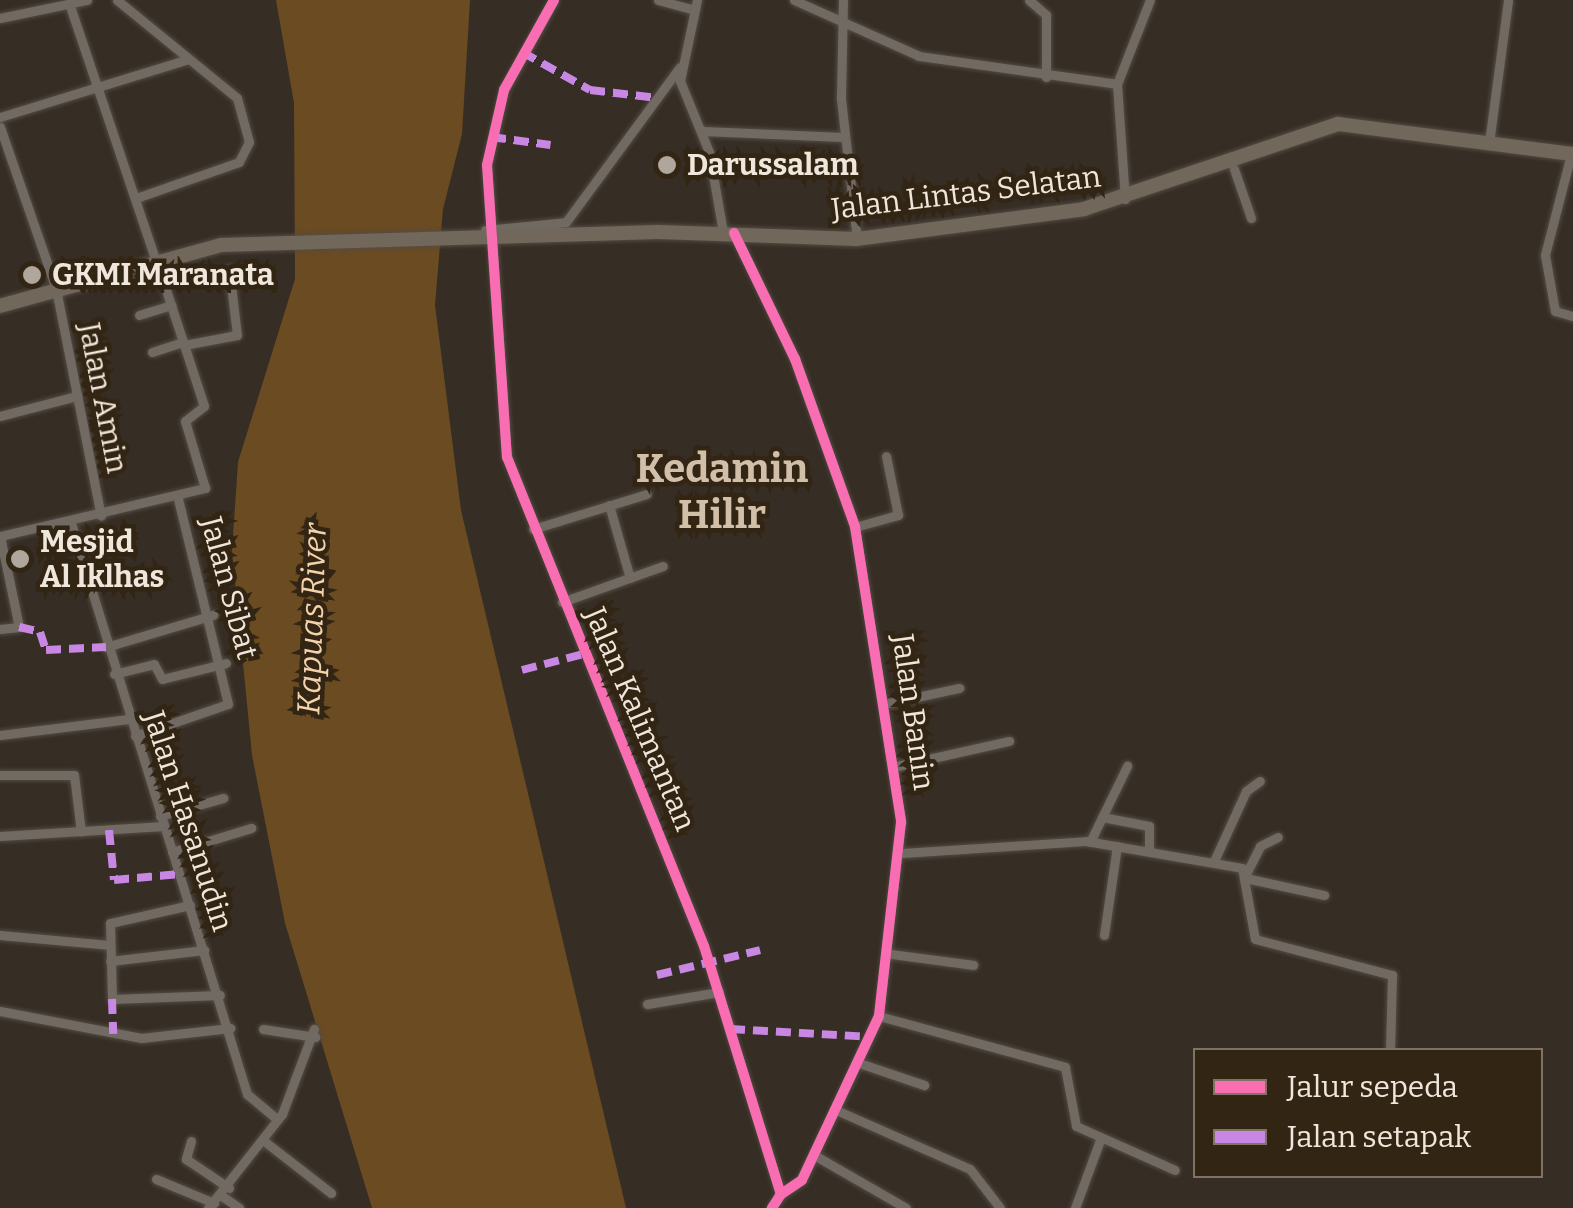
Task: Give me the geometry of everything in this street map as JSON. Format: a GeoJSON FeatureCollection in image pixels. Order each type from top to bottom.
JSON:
{"type":"FeatureCollection","features":[{"type":"Feature","properties":{"kind":"highway","name":"Jalan Lintas Selatan"},"geometry":{"type":"LineString","coordinates":[[724,235],[860,247],[978,223],[1128,208],[1338,124],[1490,144],[1572,160]]}},
{"type":"Feature","properties":{"kind":"highway","name":"Jalan Lintas Selatan"},"geometry":{"type":"LineString","coordinates":[[0,306],[245,244],[468,242],[485,235],[857,239],[1125,202],[1337,132],[1572,160]]}},
{"type":"Feature","properties":{"kind":"street"},"geometry":{"type":"LineString","coordinates":[[42,0],[43,12]]}},
{"type":"Feature","properties":{"kind":"street"},"geometry":{"type":"LineString","coordinates":[[117,0],[238,98],[247,156],[136,198]]}},
{"type":"Feature","properties":{"kind":"street","name":"Jalan Kalimantan"},"geometry":{"type":"LineString","coordinates":[[554,0],[504,90],[485,235],[507,456],[532,529],[718,992],[781,1194]]}},
{"type":"Feature","properties":{"kind":"street"},"geometry":{"type":"LineString","coordinates":[[485,235],[566,222],[680,67],[696,5],[658,0]]}},
{"type":"Feature","properties":{"kind":"street"},"geometry":{"type":"LineString","coordinates":[[794,0],[920,56],[1046,77],[1117,84]]}},
{"type":"Feature","properties":{"kind":"street"},"geometry":{"type":"LineString","coordinates":[[843,0],[840,22],[844,137],[857,239]]}},
{"type":"Feature","properties":{"kind":"street"},"geometry":{"type":"LineString","coordinates":[[1030,0],[1046,15],[1046,77]]}},
{"type":"Feature","properties":{"kind":"street"},"geometry":{"type":"LineString","coordinates":[[1125,202],[1117,84],[1150,0]]}},
{"type":"Feature","properties":{"kind":"street"},"geometry":{"type":"LineString","coordinates":[[1490,144],[1508,0]]}},
{"type":"Feature","properties":{"kind":"street"},"geometry":{"type":"LineString","coordinates":[[0,18],[71,9],[86,1]]}},
{"type":"Feature","properties":{"kind":"street"},"geometry":{"type":"LineString","coordinates":[[71,9],[154,255]]}},
{"type":"Feature","properties":{"kind":"street"},"geometry":{"type":"LineString","coordinates":[[0,117],[188,58]]}},
{"type":"Feature","properties":{"kind":"street","name":"Jalan Banin"},"geometry":{"type":"LineString","coordinates":[[680,67],[702,132],[724,235],[796,359],[855,527],[897,766],[902,853],[880,1016],[802,1180],[781,1194]]}},
{"type":"Feature","properties":{"kind":"street","name":"Jalan Amin"},"geometry":{"type":"LineString","coordinates":[[0,127],[56,290],[102,516]]}},
{"type":"Feature","properties":{"kind":"street"},"geometry":{"type":"LineString","coordinates":[[702,132],[844,137]]}},
{"type":"Feature","properties":{"kind":"street"},"geometry":{"type":"LineString","coordinates":[[1572,160],[1545,256],[1555,311],[1573,316]]}},
{"type":"Feature","properties":{"kind":"street"},"geometry":{"type":"LineString","coordinates":[[1234,169],[1251,218]]}},
{"type":"Feature","properties":{"kind":"street"},"geometry":{"type":"LineString","coordinates":[[0,628],[19,628],[0,536],[178,499],[207,485],[185,425],[204,406],[159,268]]}},
{"type":"Feature","properties":{"kind":"street"},"geometry":{"type":"LineString","coordinates":[[152,352],[236,335],[229,269]]}},
{"type":"Feature","properties":{"kind":"street"},"geometry":{"type":"LineString","coordinates":[[140,315],[172,304]]}},
{"type":"Feature","properties":{"kind":"street"},"geometry":{"type":"LineString","coordinates":[[0,416],[77,396]]}},
{"type":"Feature","properties":{"kind":"street"},"geometry":{"type":"LineString","coordinates":[[855,527],[898,515],[886,456]]}},
{"type":"Feature","properties":{"kind":"street"},"geometry":{"type":"LineString","coordinates":[[532,529],[646,494]]}},
{"type":"Feature","properties":{"kind":"street","name":"Jalan Sibat"},"geometry":{"type":"LineString","coordinates":[[135,736],[222,711],[230,691],[214,615],[178,499]]}},
{"type":"Feature","properties":{"kind":"street"},"geometry":{"type":"LineString","coordinates":[[609,505],[630,578]]}},
{"type":"Feature","properties":{"kind":"street","name":"Jalan Hasanudin"},"geometry":{"type":"LineString","coordinates":[[70,523],[114,674],[220,995],[246,1094],[278,1120]]}},
{"type":"Feature","properties":{"kind":"street"},"geometry":{"type":"LineString","coordinates":[[562,602],[664,566]]}},
{"type":"Feature","properties":{"kind":"street"},"geometry":{"type":"LineString","coordinates":[[106,647],[214,615]]}},
{"type":"Feature","properties":{"kind":"street"},"geometry":{"type":"LineString","coordinates":[[114,674],[154,664],[162,678],[226,663]]}},
{"type":"Feature","properties":{"kind":"street"},"geometry":{"type":"LineString","coordinates":[[888,702],[959,688]]}},
{"type":"Feature","properties":{"kind":"street"},"geometry":{"type":"LineString","coordinates":[[0,735],[129,719]]}},
{"type":"Feature","properties":{"kind":"street"},"geometry":{"type":"LineString","coordinates":[[897,766],[1009,741]]}},
{"type":"Feature","properties":{"kind":"street"},"geometry":{"type":"LineString","coordinates":[[1090,842],[1126,766]]}},
{"type":"Feature","properties":{"kind":"street"},"geometry":{"type":"LineString","coordinates":[[0,775],[74,775],[82,832]]}},
{"type":"Feature","properties":{"kind":"street"},"geometry":{"type":"LineString","coordinates":[[1214,861],[1246,791],[1260,781]]}},
{"type":"Feature","properties":{"kind":"street"},"geometry":{"type":"LineString","coordinates":[[0,836],[82,832],[162,821],[223,798]]}},
{"type":"Feature","properties":{"kind":"street"},"geometry":{"type":"LineString","coordinates":[[1102,817],[1149,826],[1149,850]]}},
{"type":"Feature","properties":{"kind":"street"},"geometry":{"type":"LineString","coordinates":[[172,852],[250,828]]}},
{"type":"Feature","properties":{"kind":"street"},"geometry":{"type":"LineString","coordinates":[[1278,836],[1260,846],[1248,876],[1255,939],[1392,976],[1390,1048]]}},
{"type":"Feature","properties":{"kind":"street"},"geometry":{"type":"LineString","coordinates":[[902,853],[1090,842],[1214,861],[1248,876],[1324,895]]}},
{"type":"Feature","properties":{"kind":"street"},"geometry":{"type":"LineString","coordinates":[[1104,935],[1116,846]]}},
{"type":"Feature","properties":{"kind":"street"},"geometry":{"type":"LineString","coordinates":[[190,905],[110,923],[112,1000],[220,995]]}},
{"type":"Feature","properties":{"kind":"street"},"geometry":{"type":"LineString","coordinates":[[0,935],[109,945]]}},
{"type":"Feature","properties":{"kind":"street"},"geometry":{"type":"LineString","coordinates":[[110,961],[204,950]]}},
{"type":"Feature","properties":{"kind":"street"},"geometry":{"type":"LineString","coordinates":[[891,954],[974,965]]}},
{"type":"Feature","properties":{"kind":"street"},"geometry":{"type":"LineString","coordinates":[[647,1004],[718,992]]}},
{"type":"Feature","properties":{"kind":"street"},"geometry":{"type":"LineString","coordinates":[[0,1012],[142,1038],[230,1028]]}},
{"type":"Feature","properties":{"kind":"street"},"geometry":{"type":"LineString","coordinates":[[880,1016],[1065,1066],[1073,1074],[1072,1121],[1100,1140],[1175,1170]]}},
{"type":"Feature","properties":{"kind":"street"},"geometry":{"type":"LineString","coordinates":[[218,1199],[278,1120],[315,1033],[263,1029]]}},
{"type":"Feature","properties":{"kind":"street"},"geometry":{"type":"LineString","coordinates":[[858,1063],[924,1085]]}},
{"type":"Feature","properties":{"kind":"street"},"geometry":{"type":"LineString","coordinates":[[836,1110],[970,1169],[1000,1208]]}},
{"type":"Feature","properties":{"kind":"street"},"geometry":{"type":"LineString","coordinates":[[1074,1208],[1100,1140]]}},
{"type":"Feature","properties":{"kind":"street"},"geometry":{"type":"LineString","coordinates":[[191,1141],[186,1159],[218,1199]]}},
{"type":"Feature","properties":{"kind":"street"},"geometry":{"type":"LineString","coordinates":[[264,1141],[331,1193]]}},
{"type":"Feature","properties":{"kind":"street"},"geometry":{"type":"LineString","coordinates":[[814,1155],[906,1208]]}},
{"type":"Feature","properties":{"kind":"street"},"geometry":{"type":"LineString","coordinates":[[156,1179],[239,1208]]}},
{"type":"Feature","properties":{"kind":"street"},"geometry":{"type":"LineString","coordinates":[[772,1208],[781,1194]]}},
{"type":"Feature","properties":{"kind":"water","name":"Kapuas River"},"geometry":{"type":"Polygon","coordinates":[[[276,0],[470,0],[462,134],[443,209],[435,305],[461,510],[626,1208],[372,1208],[285,923],[252,755],[232,551],[238,462],[295,279],[294,103],[276,0]]]}},
{"type":"Feature","properties":{"kind":"marked path"},"geometry":{"type":"LineString","coordinates":[[522,52],[590,90],[658,98]]}},
{"type":"Feature","properties":{"kind":"marked path"},"geometry":{"type":"LineString","coordinates":[[491,137],[550,145]]}},
{"type":"Feature","properties":{"kind":"marked path"},"geometry":{"type":"LineString","coordinates":[[19,627],[40,632],[46,650],[106,647]]}},
{"type":"Feature","properties":{"kind":"marked path"},"geometry":{"type":"LineString","coordinates":[[522,670],[584,654]]}},
{"type":"Feature","properties":{"kind":"marked path"},"geometry":{"type":"LineString","coordinates":[[109,830],[114,880],[180,874]]}},
{"type":"Feature","properties":{"kind":"marked path"},"geometry":{"type":"LineString","coordinates":[[657,975],[760,950]]}},
{"type":"Feature","properties":{"kind":"marked path"},"geometry":{"type":"LineString","coordinates":[[112,999],[113,1034]]}},
{"type":"Feature","properties":{"kind":"marked path"},"geometry":{"type":"LineString","coordinates":[[730,1029],[871,1037]]}},
{"type":"Feature","properties":{"kind":"cycle path"},"geometry":{"type":"LineString","coordinates":[[554,0],[504,90],[487,165],[507,457],[704,946],[781,1194],[772,1208]]}},
{"type":"Feature","properties":{"kind":"cycle path"},"geometry":{"type":"LineString","coordinates":[[734,233],[795,359],[855,527],[901,822],[879,1016],[802,1180],[781,1194]]}},
{"type":"Feature","properties":{"kind":"place","name":"Darussalam"},"geometry":{"type":"Point","coordinates":[667,165]}},
{"type":"Feature","properties":{"kind":"place","name":"GKMI Maranata"},"geometry":{"type":"Point","coordinates":[32,275]}},
{"type":"Feature","properties":{"kind":"place","name":"Mesjid Al Iklhas"},"geometry":{"type":"Point","coordinates":[20,559]}},
{"type":"Feature","properties":{"kind":"district","name":"Kedamin Hilir"},"geometry":{"type":"Point","coordinates":[722,492]}}]}
